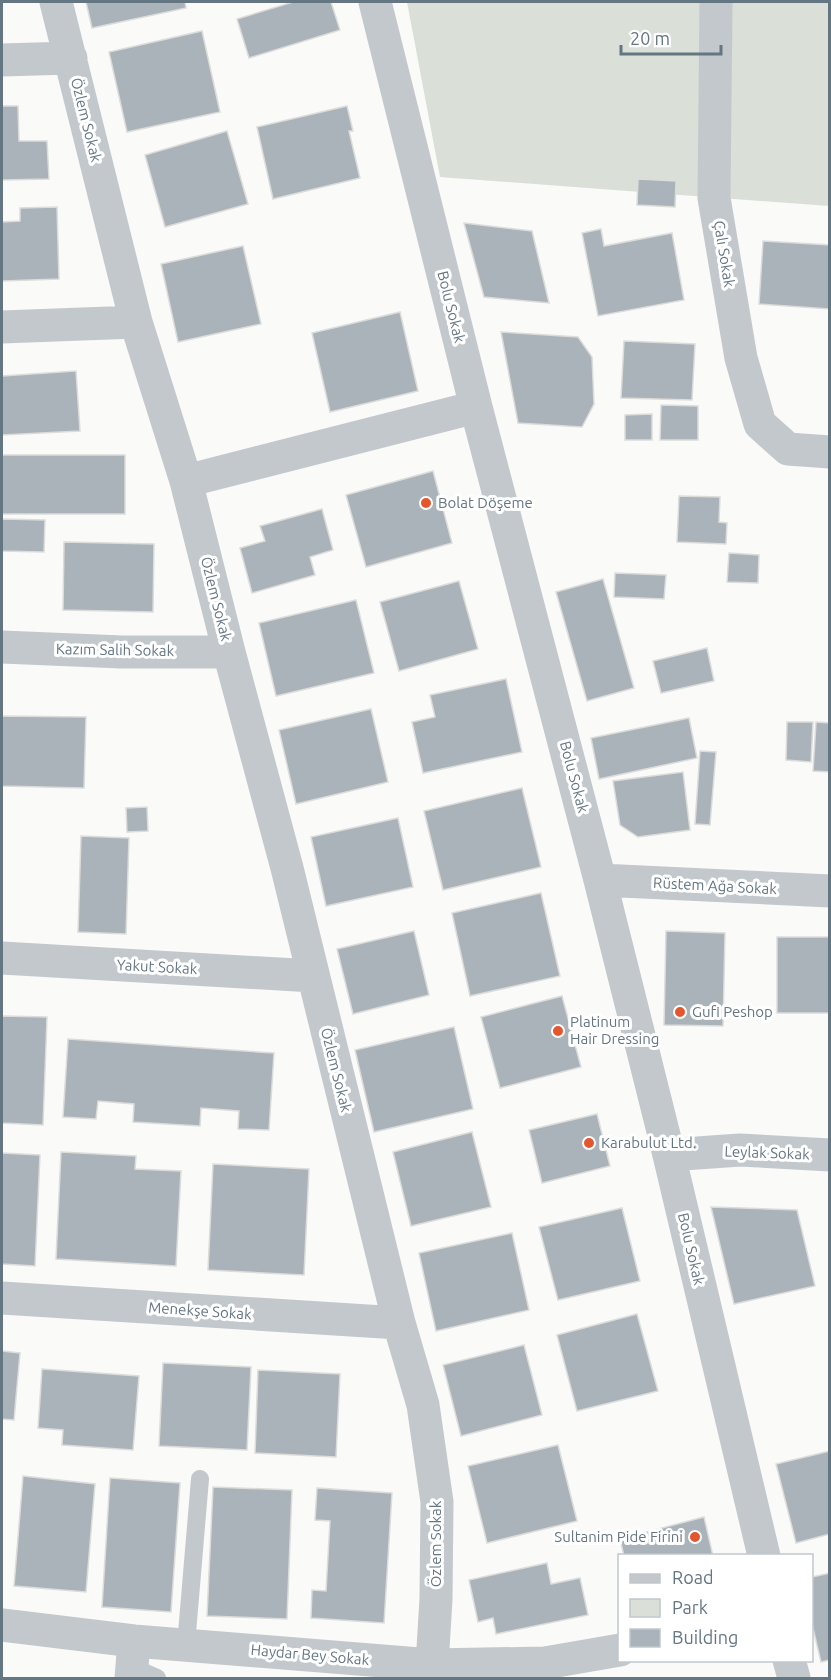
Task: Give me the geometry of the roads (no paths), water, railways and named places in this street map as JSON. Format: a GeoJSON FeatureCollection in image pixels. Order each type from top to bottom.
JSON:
{"type":"FeatureCollection","features":[{"type":"Feature","properties":{"kind":"street","name":"Özlem Sokak"},"geometry":{"type":"LineString","coordinates":[[56,2],[136,322],[186,481],[287,868],[399,1323],[423,1405],[437,1502],[436,1599],[432,1665]]}},
{"type":"Feature","properties":{"kind":"street","name":"Bolu Sokak"},"geometry":{"type":"LineString","coordinates":[[375,2],[476,407],[600,880],[669,1155],[764,1554]]}},
{"type":"Feature","properties":{"kind":"street","name":"Çalı Sokak"},"geometry":{"type":"LineString","coordinates":[[716,2],[714,198],[741,358],[760,424],[788,449],[830,452]]}},
{"type":"Feature","properties":{"kind":"street"},"geometry":{"type":"LineString","coordinates":[[2,60],[71,58]]}},
{"type":"Feature","properties":{"kind":"street"},"geometry":{"type":"LineString","coordinates":[[2,327],[136,322]]}},
{"type":"Feature","properties":{"kind":"street"},"geometry":{"type":"LineString","coordinates":[[186,481],[476,407]]}},
{"type":"Feature","properties":{"kind":"street","name":"Kazım Salih Sokak"},"geometry":{"type":"LineString","coordinates":[[2,647],[122,652],[229,652]]}},
{"type":"Feature","properties":{"kind":"street","name":"Rüstem Ağa Sokak"},"geometry":{"type":"LineString","coordinates":[[600,880],[830,891]]}},
{"type":"Feature","properties":{"kind":"street","name":"Yakut Sokak"},"geometry":{"type":"LineString","coordinates":[[2,958],[313,976]]}},
{"type":"Feature","properties":{"kind":"street","name":"Leylak Sokak"},"geometry":{"type":"LineString","coordinates":[[669,1155],[740,1150],[830,1155]]}},
{"type":"Feature","properties":{"kind":"street","name":"Menekşe Sokak"},"geometry":{"type":"LineString","coordinates":[[2,1298],[399,1323]]}},
{"type":"Feature","properties":{"kind":"street","name":"Haydar Bey Sokak"},"geometry":{"type":"LineString","coordinates":[[2,1625],[139,1666],[186,1645],[432,1665],[544,1663],[618,1650]]}},
{"type":"Feature","properties":{"kind":"street"},"geometry":{"type":"LineString","coordinates":[[790,1662],[794,1678]]}},
{"type":"Feature","properties":{"kind":"lane"},"geometry":{"type":"LineString","coordinates":[[186,1645],[200,1479]]}},
{"type":"Feature","properties":{"kind":"place","name":"Bolat Döşeme"},"geometry":{"type":"Point","coordinates":[426,503]}},
{"type":"Feature","properties":{"kind":"place","name":"Gufi Peshop"},"geometry":{"type":"Point","coordinates":[680,1012]}},
{"type":"Feature","properties":{"kind":"place","name":"Platinum Hair Dressing"},"geometry":{"type":"Point","coordinates":[558,1031]}},
{"type":"Feature","properties":{"kind":"place","name":"Karabulut Ltd."},"geometry":{"type":"Point","coordinates":[589,1143]}},
{"type":"Feature","properties":{"kind":"place","name":"Sultanim Pide Firini"},"geometry":{"type":"Point","coordinates":[695,1537]}}]}
